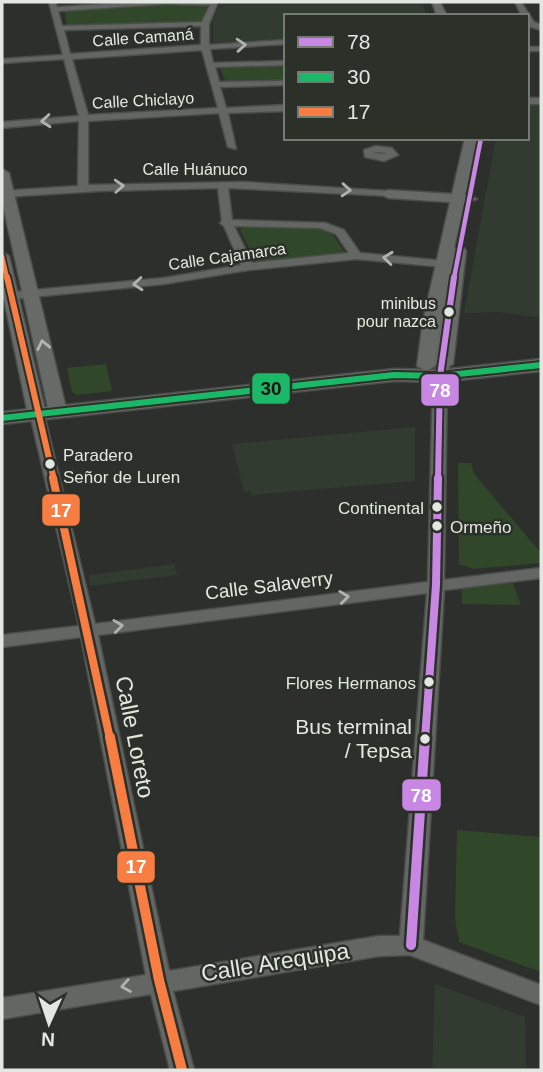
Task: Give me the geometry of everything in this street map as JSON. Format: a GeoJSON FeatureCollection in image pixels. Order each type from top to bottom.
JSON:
{"type":"FeatureCollection","features":[{"type":"Feature","properties":{"kind":"main road"},"geometry":{"type":"LineString","coordinates":[[2,418],[394,375],[541,352]]}},
{"type":"Feature","properties":{"kind":"main road"},"geometry":{"type":"LineString","coordinates":[[436,369],[541,365]]}},
{"type":"Feature","properties":{"kind":"street"},"geometry":{"type":"LineString","coordinates":[[83,188],[83,117],[53,5],[214,3],[205,23],[205,47],[233,147]]}},
{"type":"Feature","properties":{"kind":"street"},"geometry":{"type":"LineString","coordinates":[[60,28],[205,23]]}},
{"type":"Feature","properties":{"kind":"street","name":"Calle Camaná"},"geometry":{"type":"LineString","coordinates":[[2,61],[284,42]]}},
{"type":"Feature","properties":{"kind":"street"},"geometry":{"type":"LineString","coordinates":[[212,65],[284,62]]}},
{"type":"Feature","properties":{"kind":"street"},"geometry":{"type":"LineString","coordinates":[[217,85],[284,83]]}},
{"type":"Feature","properties":{"kind":"street","name":"Calle Chiclayo"},"geometry":{"type":"LineString","coordinates":[[2,125],[83,117],[284,108]]}},
{"type":"Feature","properties":{"kind":"street"},"geometry":{"type":"LineString","coordinates":[[411,944],[436,585],[436,369],[451,229],[465,199],[471,140]]}},
{"type":"Feature","properties":{"kind":"street"},"geometry":{"type":"LineString","coordinates":[[449,264],[480,140]]}},
{"type":"Feature","properties":{"kind":"street"},"geometry":{"type":"LineString","coordinates":[[2,173],[3,194],[31,293],[58,412]]}},
{"type":"Feature","properties":{"kind":"street"},"geometry":{"type":"LineString","coordinates":[[223,185],[222,211],[225,223],[248,267]]}},
{"type":"Feature","properties":{"kind":"street","name":"Calle Huánuco"},"geometry":{"type":"LineString","coordinates":[[3,194],[83,188],[223,185],[388,194]]}},
{"type":"Feature","properties":{"kind":"street"},"geometry":{"type":"LineString","coordinates":[[388,194],[465,199]]}},
{"type":"Feature","properties":{"kind":"street"},"geometry":{"type":"LineString","coordinates":[[388,194],[431,207],[451,229]]}},
{"type":"Feature","properties":{"kind":"street"},"geometry":{"type":"LineString","coordinates":[[225,223],[321,225],[340,232],[356,256]]}},
{"type":"Feature","properties":{"kind":"street"},"geometry":{"type":"LineString","coordinates":[[2,256],[7,296],[37,414]]}},
{"type":"Feature","properties":{"kind":"street","name":"Calle Cajamarca"},"geometry":{"type":"LineString","coordinates":[[7,296],[164,281],[248,267],[356,256],[449,264]]}},
{"type":"Feature","properties":{"kind":"street","name":"Calle Loreto"},"geometry":{"type":"LineString","coordinates":[[37,414],[89,629],[159,980],[182,1070]]}},
{"type":"Feature","properties":{"kind":"street","name":"Calle Salaverry"},"geometry":{"type":"LineString","coordinates":[[2,641],[541,573]]}},
{"type":"Feature","properties":{"kind":"street","name":"Calle Arequipa"},"geometry":{"type":"LineString","coordinates":[[2,1009],[159,980],[379,946],[411,944],[541,995]]}},
{"type":"Feature","properties":{"kind":"shaded area"},"geometry":{"type":"Polygon","coordinates":[[[221,2],[422,2],[426,14],[284,14],[284,39],[213,43],[213,19],[221,2]]]}},
{"type":"Feature","properties":{"kind":"shaded area"},"geometry":{"type":"Polygon","coordinates":[[[529,104],[541,104],[541,318],[499,312],[464,313],[496,140],[529,140],[529,104]]]}},
{"type":"Feature","properties":{"kind":"shaded area"},"geometry":{"type":"Polygon","coordinates":[[[415,427],[415,481],[251,495],[250,491],[244,492],[232,444],[415,427]]]}},
{"type":"Feature","properties":{"kind":"shaded area"},"geometry":{"type":"Polygon","coordinates":[[[174,564],[177,575],[90,586],[89,575],[174,564]]]}},
{"type":"Feature","properties":{"kind":"shaded area"},"geometry":{"type":"Polygon","coordinates":[[[435,984],[525,1017],[526,1070],[432,1070],[435,984]]]}},
{"type":"Feature","properties":{"kind":"green space"},"geometry":{"type":"Polygon","coordinates":[[[208,4],[202,22],[67,26],[64,10],[208,4]]]}},
{"type":"Feature","properties":{"kind":"green space"},"geometry":{"type":"Polygon","coordinates":[[[284,63],[284,81],[225,81],[220,68],[284,63]]]}},
{"type":"Feature","properties":{"kind":"green space"},"geometry":{"type":"Polygon","coordinates":[[[244,226],[321,229],[333,235],[345,253],[257,263],[240,230],[244,226]]]}},
{"type":"Feature","properties":{"kind":"green space"},"geometry":{"type":"Polygon","coordinates":[[[106,364],[112,391],[77,395],[72,392],[67,368],[106,364]]]}},
{"type":"Feature","properties":{"kind":"green space"},"geometry":{"type":"Polygon","coordinates":[[[458,463],[471,463],[474,474],[541,553],[541,563],[473,569],[459,564],[458,463]]]}},
{"type":"Feature","properties":{"kind":"green space"},"geometry":{"type":"Polygon","coordinates":[[[511,579],[521,605],[462,604],[462,587],[511,579]]]}},
{"type":"Feature","properties":{"kind":"green space"},"geometry":{"type":"Polygon","coordinates":[[[457,830],[541,837],[541,972],[459,942],[455,919],[457,830]]]}},
{"type":"Feature","properties":{"kind":"transit line","name":"78"},"geometry":{"type":"LineString","coordinates":[[411,945],[436,585],[440,376],[456,265],[481,140]]}},
{"type":"Feature","properties":{"kind":"transit line","name":"17"},"geometry":{"type":"LineString","coordinates":[[2,256],[88,629],[159,980],[182,1070]]}},
{"type":"Feature","properties":{"kind":"transit line","name":"30"},"geometry":{"type":"LineString","coordinates":[[2,418],[394,375],[440,376],[541,365]]}},
{"type":"Feature","properties":{"kind":"place","name":"minibus pour nazca"},"geometry":{"type":"Point","coordinates":[449,312]}},
{"type":"Feature","properties":{"kind":"place","name":"Paradero Señor de Luren"},"geometry":{"type":"Point","coordinates":[50,464]}},
{"type":"Feature","properties":{"kind":"place","name":"Continental"},"geometry":{"type":"Point","coordinates":[437,507]}},
{"type":"Feature","properties":{"kind":"place","name":"Ormeño"},"geometry":{"type":"Point","coordinates":[437,526]}},
{"type":"Feature","properties":{"kind":"place","name":"Flores Hermanos"},"geometry":{"type":"Point","coordinates":[429,682]}},
{"type":"Feature","properties":{"kind":"place","name":"Bus terminal / Tepsa"},"geometry":{"type":"Point","coordinates":[425,739]}}]}
